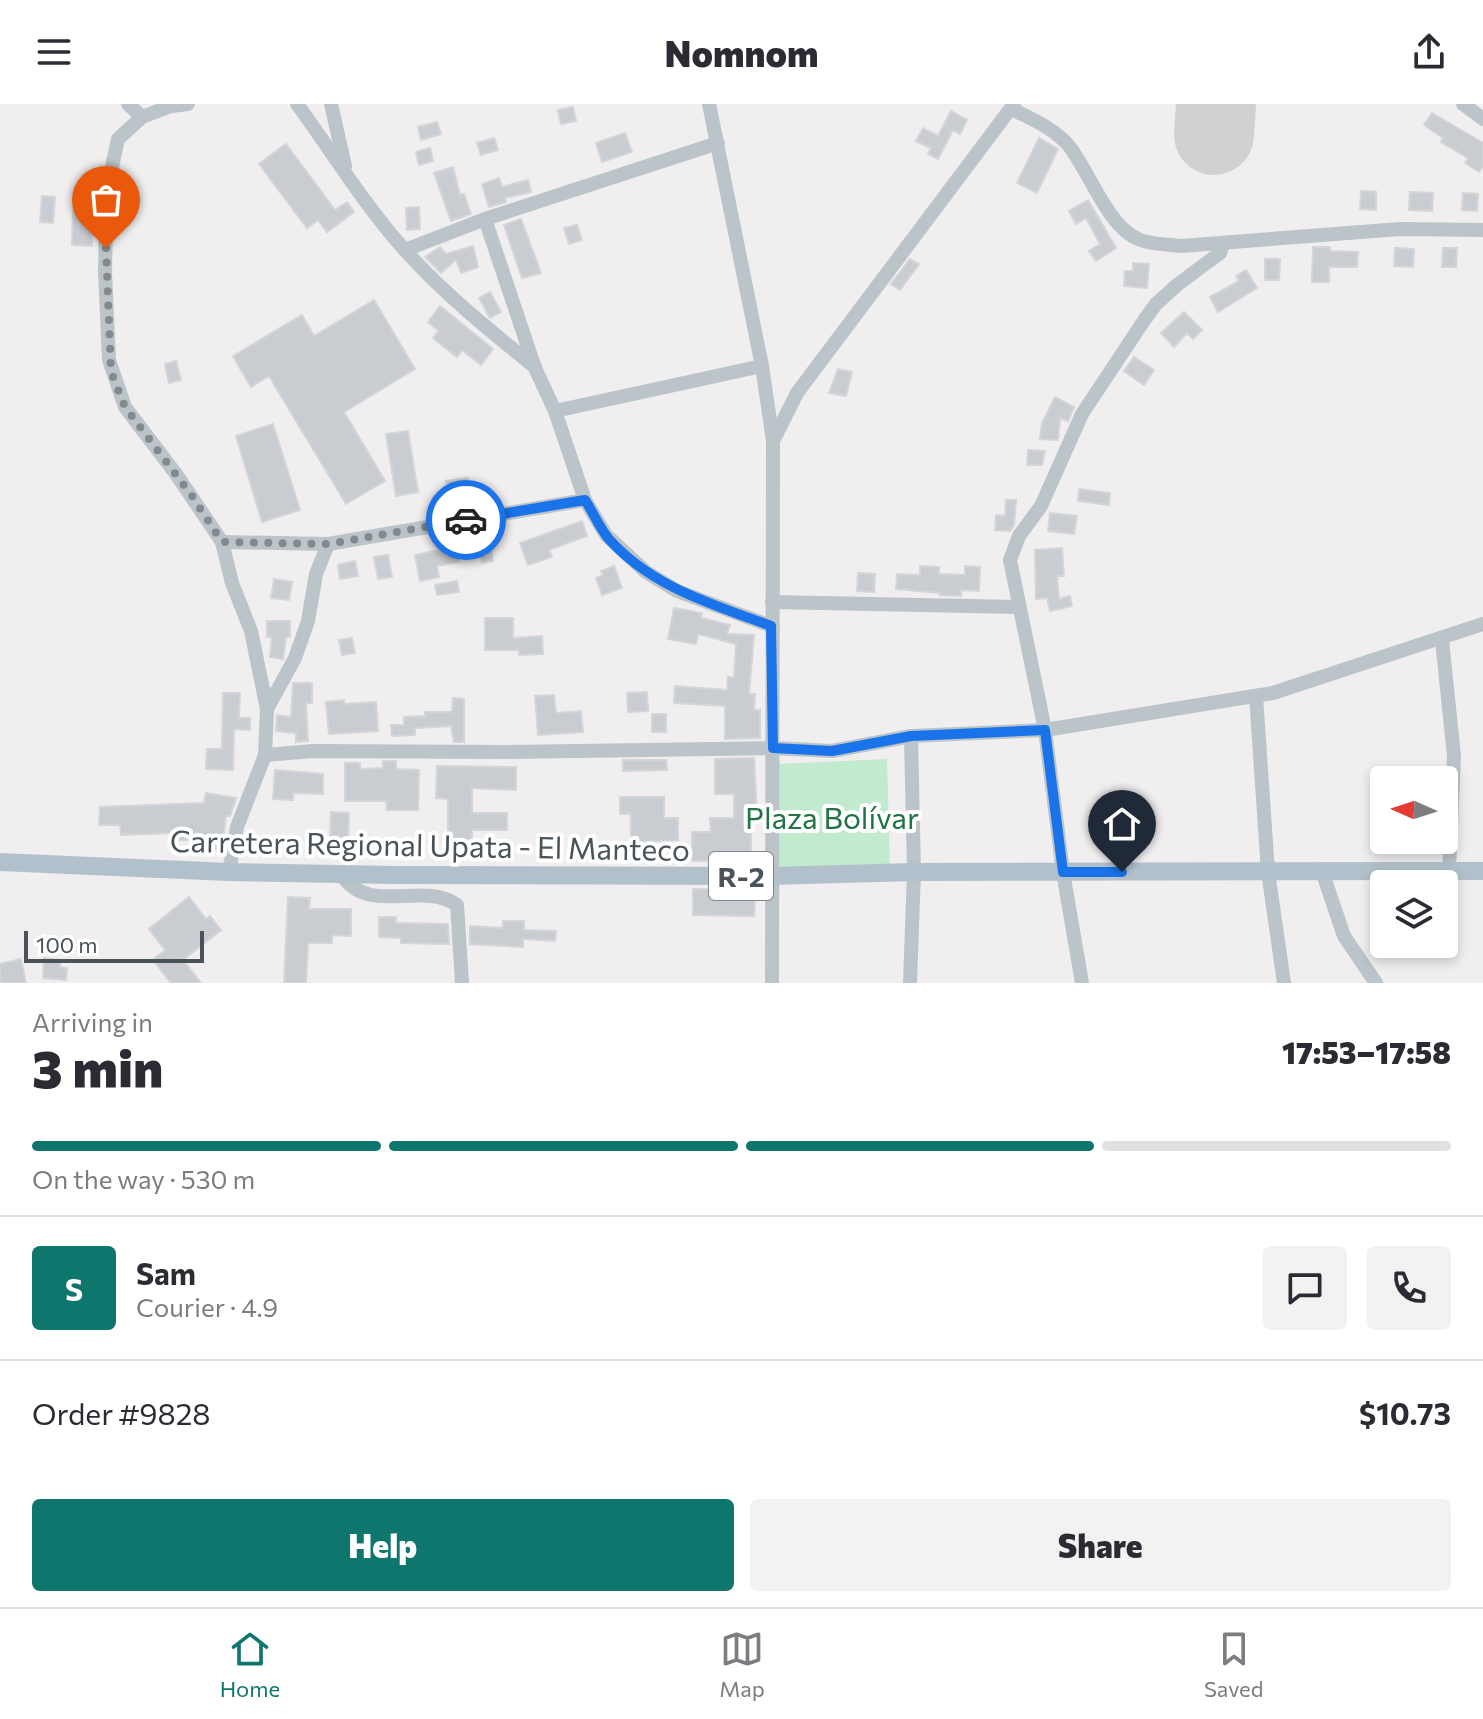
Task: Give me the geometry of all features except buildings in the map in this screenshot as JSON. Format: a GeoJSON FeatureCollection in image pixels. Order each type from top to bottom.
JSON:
{"type":"FeatureCollection","features":[{"type":"Feature","properties":{"kind":"main road","name":"Carretera Regional Upata - El Manteco"},"geometry":{"type":"LineString","coordinates":[[0,862],[341,874],[771,876],[914,872],[1370,871]]}},
{"type":"Feature","properties":{"kind":"main road","name":"Carretera Regional Upata - El Manteco"},"geometry":{"type":"LineString","coordinates":[[1458,871],[1483,871]]}},
{"type":"Feature","properties":{"kind":"street"},"geometry":{"type":"LineString","coordinates":[[128,104],[139,111],[188,104]]}},
{"type":"Feature","properties":{"kind":"street"},"geometry":{"type":"LineString","coordinates":[[297,104],[362,197],[405,250],[473,316],[535,368]]}},
{"type":"Feature","properties":{"kind":"street"},"geometry":{"type":"LineString","coordinates":[[331,104],[346,171]]}},
{"type":"Feature","properties":{"kind":"street"},"geometry":{"type":"LineString","coordinates":[[709,104],[762,366],[773,441],[772,983]]}},
{"type":"Feature","properties":{"kind":"street"},"geometry":{"type":"LineString","coordinates":[[1463,104],[1483,119]]}},
{"type":"Feature","properties":{"kind":"street"},"geometry":{"type":"LineString","coordinates":[[773,441],[797,393],[1013,106],[1067,144],[1113,217],[1130,235],[1155,243],[1223,244],[1400,229],[1483,230]]}},
{"type":"Feature","properties":{"kind":"street"},"geometry":{"type":"LineString","coordinates":[[139,111],[118,139],[109,181],[105,273],[111,372],[125,407],[192,496],[222,542],[232,583],[251,631],[267,709],[265,755],[249,789],[237,827],[229,872]]}},
{"type":"Feature","properties":{"kind":"street"},"geometry":{"type":"LineString","coordinates":[[405,250],[485,219],[718,143]]}},
{"type":"Feature","properties":{"kind":"street"},"geometry":{"type":"LineString","coordinates":[[485,219],[535,368],[555,411],[585,500],[606,535],[646,572],[677,591],[771,626]]}},
{"type":"Feature","properties":{"kind":"street"},"geometry":{"type":"LineString","coordinates":[[1082,983],[1063,872],[1045,730],[1010,560],[1019,536],[1041,506],[1082,414],[1156,304],[1222,252],[1223,244]]}},
{"type":"Feature","properties":{"kind":"street"},"geometry":{"type":"LineString","coordinates":[[555,411],[762,366]]}},
{"type":"Feature","properties":{"kind":"street"},"geometry":{"type":"LineString","coordinates":[[222,542],[328,544],[585,500]]}},
{"type":"Feature","properties":{"kind":"street"},"geometry":{"type":"LineString","coordinates":[[267,709],[295,658],[308,621],[316,574],[328,544]]}},
{"type":"Feature","properties":{"kind":"street"},"geometry":{"type":"LineString","coordinates":[[772,602],[1019,607]]}},
{"type":"Feature","properties":{"kind":"street"},"geometry":{"type":"LineString","coordinates":[[265,755],[313,751],[773,748],[832,751],[911,736],[1045,730],[1273,693],[1442,640],[1483,624]]}},
{"type":"Feature","properties":{"kind":"street"},"geometry":{"type":"LineString","coordinates":[[1442,640],[1454,756],[1449,870]]}},
{"type":"Feature","properties":{"kind":"street"},"geometry":{"type":"LineString","coordinates":[[1256,696],[1268,872],[1284,983]]}},
{"type":"Feature","properties":{"kind":"street"},"geometry":{"type":"LineString","coordinates":[[910,983],[914,872],[911,736]]}},
{"type":"Feature","properties":{"kind":"street"},"geometry":{"type":"LineString","coordinates":[[1322,871],[1344,936],[1376,983]]}},
{"type":"Feature","properties":{"kind":"street"},"geometry":{"type":"LineString","coordinates":[[341,874],[350,888],[373,896],[432,896],[457,905],[462,983]]}},
{"type":"Feature","properties":{"kind":"green space","name":"Plaza Bolívar"},"geometry":{"type":"Polygon","coordinates":[[[887,759],[890,869],[778,870],[777,764],[887,759]]]}},
{"type":"Feature","properties":{"kind":"runway"},"geometry":{"type":"LineString","coordinates":[[1214,135],[1216,104]]}},
{"type":"Feature","properties":{"kind":"way so far"},"geometry":{"type":"LineString","coordinates":[[106,248],[111,372],[125,407],[192,496],[222,542],[328,544],[466,520]]}},
{"type":"Feature","properties":{"kind":"route"},"geometry":{"type":"LineString","coordinates":[[466,520],[585,500],[606,535],[646,572],[677,591],[771,626],[773,748],[832,751],[911,736],[1045,730],[1063,872],[1122,872]]}}]}
